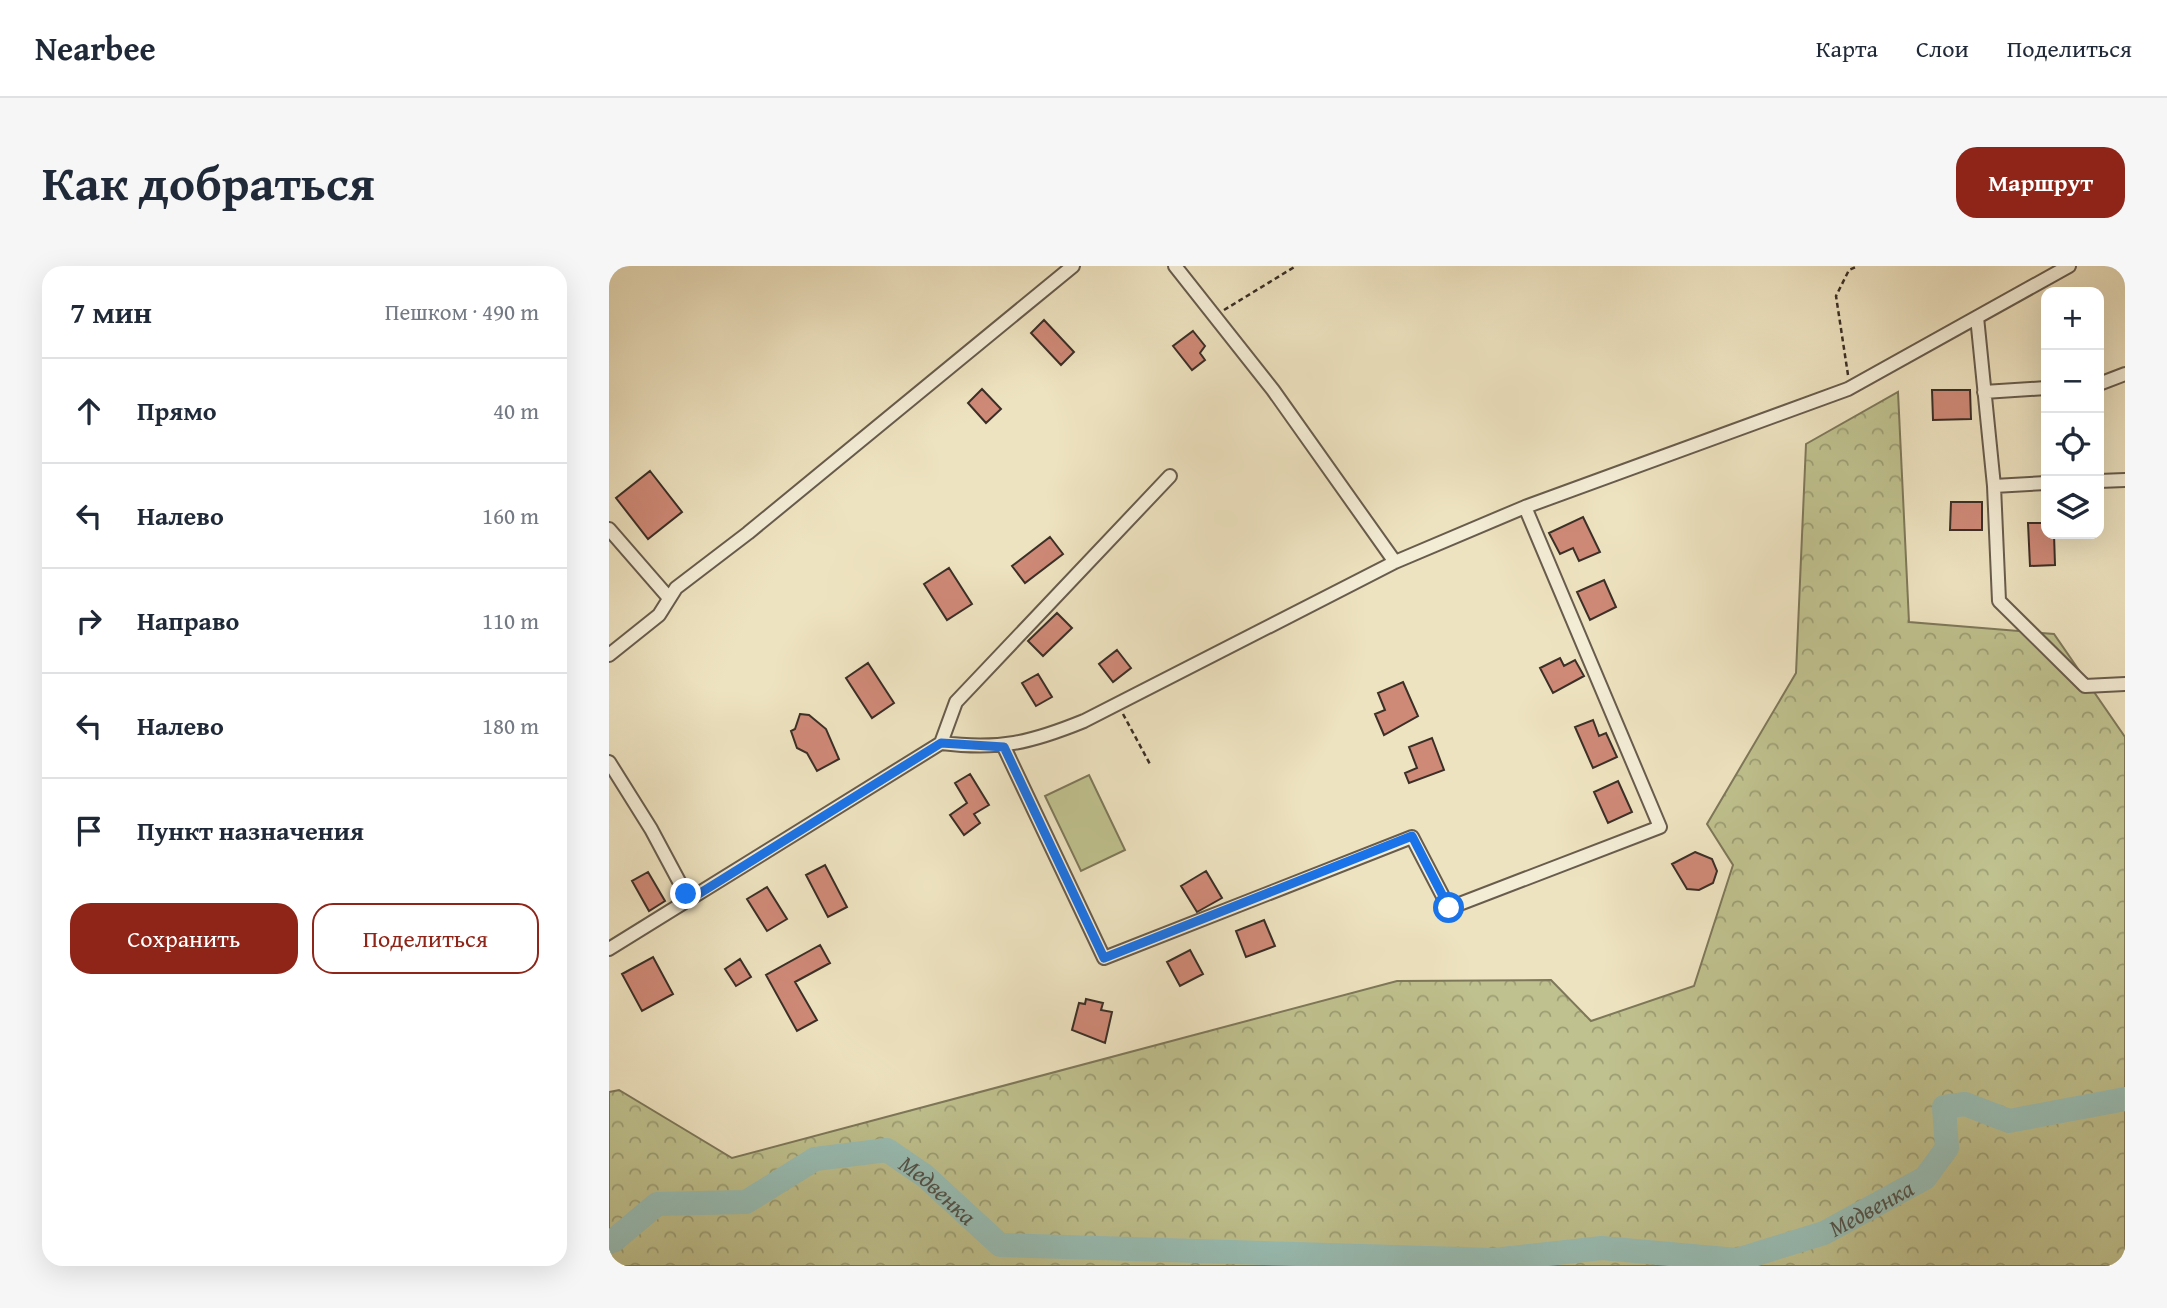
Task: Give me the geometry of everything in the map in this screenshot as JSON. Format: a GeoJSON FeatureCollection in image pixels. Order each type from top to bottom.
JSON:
{"type":"FeatureCollection","features":[{"type":"Feature","properties":{"kind":"street"},"geometry":{"type":"LineString","coordinates":[[609,655],[659,615],[676,588],[748,533],[1073,266]]}},
{"type":"Feature","properties":{"kind":"street"},"geometry":{"type":"LineString","coordinates":[[1175,266],[1273,390],[1395,562]]}},
{"type":"Feature","properties":{"kind":"street"},"geometry":{"type":"LineString","coordinates":[[609,949],[941,743],[1004,747],[1046,736],[1118,705],[1224,647],[1395,562],[1525,507],[1849,389],[2069,266]]}},
{"type":"Feature","properties":{"kind":"street"},"geometry":{"type":"LineString","coordinates":[[1977,317],[1994,486],[1999,601],[2085,686],[2125,684]]}},
{"type":"Feature","properties":{"kind":"street"},"geometry":{"type":"LineString","coordinates":[[2104,382],[2125,374]]}},
{"type":"Feature","properties":{"kind":"street"},"geometry":{"type":"LineString","coordinates":[[1984,392],[2041,387]]}},
{"type":"Feature","properties":{"kind":"street"},"geometry":{"type":"LineString","coordinates":[[941,743],[956,702],[1170,476]]}},
{"type":"Feature","properties":{"kind":"street"},"geometry":{"type":"LineString","coordinates":[[2104,481],[2125,480]]}},
{"type":"Feature","properties":{"kind":"street"},"geometry":{"type":"LineString","coordinates":[[1994,486],[2041,483]]}},
{"type":"Feature","properties":{"kind":"street"},"geometry":{"type":"LineString","coordinates":[[1004,747],[1104,958],[1412,836],[1449,908],[1660,827],[1525,507]]}},
{"type":"Feature","properties":{"kind":"street"},"geometry":{"type":"LineString","coordinates":[[609,529],[669,598]]}},
{"type":"Feature","properties":{"kind":"street"},"geometry":{"type":"LineString","coordinates":[[609,762],[651,829],[689,900]]}},
{"type":"Feature","properties":{"kind":"path"},"geometry":{"type":"LineString","coordinates":[[1214,316],[1296,266]]}},
{"type":"Feature","properties":{"kind":"path"},"geometry":{"type":"LineString","coordinates":[[1849,389],[1836,296],[1849,270],[1859,266]]}},
{"type":"Feature","properties":{"kind":"path"},"geometry":{"type":"LineString","coordinates":[[1118,705],[1151,766]]}},
{"type":"Feature","properties":{"kind":"green space"},"geometry":{"type":"Polygon","coordinates":[[[1898,392],[1909,622],[2054,634],[2125,737],[2125,1266],[609,1266],[609,1092],[619,1090],[732,1158],[1397,981],[1551,980],[1591,1021],[1694,986],[1733,865],[1707,824],[1796,673],[1806,444],[1898,392]]]}},
{"type":"Feature","properties":{"kind":"green space"},"geometry":{"type":"Polygon","coordinates":[[[1089,775],[1125,850],[1081,871],[1045,796],[1089,775]]]}},
{"type":"Feature","properties":{"kind":"building"},"geometry":{"type":"Polygon","coordinates":[[[1044,320],[1074,352],[1061,365],[1031,333],[1044,320]]]}},
{"type":"Feature","properties":{"kind":"building"},"geometry":{"type":"Polygon","coordinates":[[[1193,331],[1205,346],[1200,353],[1205,360],[1192,370],[1173,346],[1193,331]]]}},
{"type":"Feature","properties":{"kind":"building"},"geometry":{"type":"Polygon","coordinates":[[[982,389],[1001,409],[986,423],[968,403],[982,389]]]}},
{"type":"Feature","properties":{"kind":"building"},"geometry":{"type":"Polygon","coordinates":[[[1932,390],[1970,390],[1971,419],[1933,420],[1932,390]]]}},
{"type":"Feature","properties":{"kind":"building"},"geometry":{"type":"Polygon","coordinates":[[[650,471],[682,512],[648,539],[616,498],[650,471]]]}},
{"type":"Feature","properties":{"kind":"building"},"geometry":{"type":"Polygon","coordinates":[[[1951,502],[1982,502],[1982,530],[1950,530],[1951,502]]]}},
{"type":"Feature","properties":{"kind":"building"},"geometry":{"type":"Polygon","coordinates":[[[1583,517],[1600,552],[1579,561],[1573,548],[1560,554],[1549,533],[1583,517]]]}},
{"type":"Feature","properties":{"kind":"building"},"geometry":{"type":"Polygon","coordinates":[[[2028,523],[2041,523],[2041,539],[2054,539],[2055,565],[2030,566],[2028,523]]]}},
{"type":"Feature","properties":{"kind":"building"},"geometry":{"type":"Polygon","coordinates":[[[1050,537],[1063,554],[1025,583],[1012,566],[1050,537]]]}},
{"type":"Feature","properties":{"kind":"building"},"geometry":{"type":"Polygon","coordinates":[[[949,568],[972,604],[947,620],[924,584],[949,568]]]}},
{"type":"Feature","properties":{"kind":"building"},"geometry":{"type":"Polygon","coordinates":[[[1604,580],[1616,607],[1590,620],[1577,592],[1604,580]]]}},
{"type":"Feature","properties":{"kind":"building"},"geometry":{"type":"Polygon","coordinates":[[[1057,613],[1072,628],[1043,656],[1028,641],[1057,613]]]}},
{"type":"Feature","properties":{"kind":"building"},"geometry":{"type":"Polygon","coordinates":[[[1117,650],[1131,668],[1113,682],[1099,664],[1117,650]]]}},
{"type":"Feature","properties":{"kind":"building"},"geometry":{"type":"Polygon","coordinates":[[[1560,658],[1564,666],[1575,660],[1584,676],[1553,693],[1540,668],[1560,658]]]}},
{"type":"Feature","properties":{"kind":"building"},"geometry":{"type":"Polygon","coordinates":[[[868,663],[894,703],[872,718],[846,678],[868,663]]]}},
{"type":"Feature","properties":{"kind":"building"},"geometry":{"type":"Polygon","coordinates":[[[1038,674],[1052,697],[1036,706],[1022,683],[1038,674]]]}},
{"type":"Feature","properties":{"kind":"building"},"geometry":{"type":"Polygon","coordinates":[[[1403,682],[1418,716],[1384,735],[1375,714],[1385,710],[1378,693],[1403,682]]]}},
{"type":"Feature","properties":{"kind":"building"},"geometry":{"type":"Polygon","coordinates":[[[800,714],[809,715],[826,729],[839,759],[817,771],[807,753],[797,748],[791,731],[795,729],[800,714]]]}},
{"type":"Feature","properties":{"kind":"building"},"geometry":{"type":"Polygon","coordinates":[[[1593,720],[1599,736],[1606,733],[1617,757],[1593,768],[1575,727],[1593,720]]]}},
{"type":"Feature","properties":{"kind":"building"},"geometry":{"type":"Polygon","coordinates":[[[1432,738],[1444,770],[1409,783],[1405,773],[1417,768],[1409,747],[1432,738]]]}},
{"type":"Feature","properties":{"kind":"building"},"geometry":{"type":"Polygon","coordinates":[[[970,774],[989,805],[974,814],[980,823],[964,835],[950,815],[967,803],[955,783],[970,774]]]}},
{"type":"Feature","properties":{"kind":"building"},"geometry":{"type":"Polygon","coordinates":[[[1618,781],[1632,812],[1608,823],[1594,792],[1618,781]]]}},
{"type":"Feature","properties":{"kind":"building"},"geometry":{"type":"Polygon","coordinates":[[[1695,852],[1712,859],[1717,871],[1713,883],[1699,890],[1687,889],[1672,864],[1695,852]]]}},
{"type":"Feature","properties":{"kind":"building"},"geometry":{"type":"Polygon","coordinates":[[[825,865],[847,907],[828,917],[806,875],[825,865]]]}},
{"type":"Feature","properties":{"kind":"building"},"geometry":{"type":"Polygon","coordinates":[[[1206,871],[1222,898],[1197,912],[1181,886],[1206,871]]]}},
{"type":"Feature","properties":{"kind":"building"},"geometry":{"type":"Polygon","coordinates":[[[648,872],[665,901],[649,911],[632,881],[648,872]]]}},
{"type":"Feature","properties":{"kind":"building"},"geometry":{"type":"Polygon","coordinates":[[[767,887],[787,919],[767,931],[747,899],[767,887]]]}},
{"type":"Feature","properties":{"kind":"building"},"geometry":{"type":"Polygon","coordinates":[[[1264,920],[1275,946],[1246,957],[1236,931],[1264,920]]]}},
{"type":"Feature","properties":{"kind":"building"},"geometry":{"type":"Polygon","coordinates":[[[820,945],[830,963],[795,982],[817,1020],[797,1031],[766,975],[820,945]]]}},
{"type":"Feature","properties":{"kind":"building"},"geometry":{"type":"Polygon","coordinates":[[[1190,950],[1203,974],[1180,986],[1167,962],[1190,950]]]}},
{"type":"Feature","properties":{"kind":"building"},"geometry":{"type":"Polygon","coordinates":[[[653,957],[673,994],[642,1011],[622,974],[653,957]]]}},
{"type":"Feature","properties":{"kind":"building"},"geometry":{"type":"Polygon","coordinates":[[[740,959],[751,977],[736,986],[725,969],[740,959]]]}},
{"type":"Feature","properties":{"kind":"building"},"geometry":{"type":"Polygon","coordinates":[[[1086,999],[1103,1003],[1101,1010],[1112,1012],[1105,1043],[1072,1030],[1079,1003],[1085,1004],[1086,999]]]}},
{"type":"Feature","properties":{"kind":"waterway","name":"Медвенка"},"geometry":{"type":"LineString","coordinates":[[609,1241],[613,1241],[657,1204],[746,1202],[815,1159],[887,1150],[925,1176],[1000,1245],[1494,1260],[1602,1248],[1737,1260],[1824,1233],[1925,1178],[1947,1148],[1944,1107],[1965,1104],[2009,1121],[2125,1099]]}},
{"type":"Feature","properties":{"kind":"route"},"geometry":{"type":"LineString","coordinates":[[686,894],[689,900],[941,743],[1004,747],[1104,958],[1412,836],[1449,908]]}}]}
